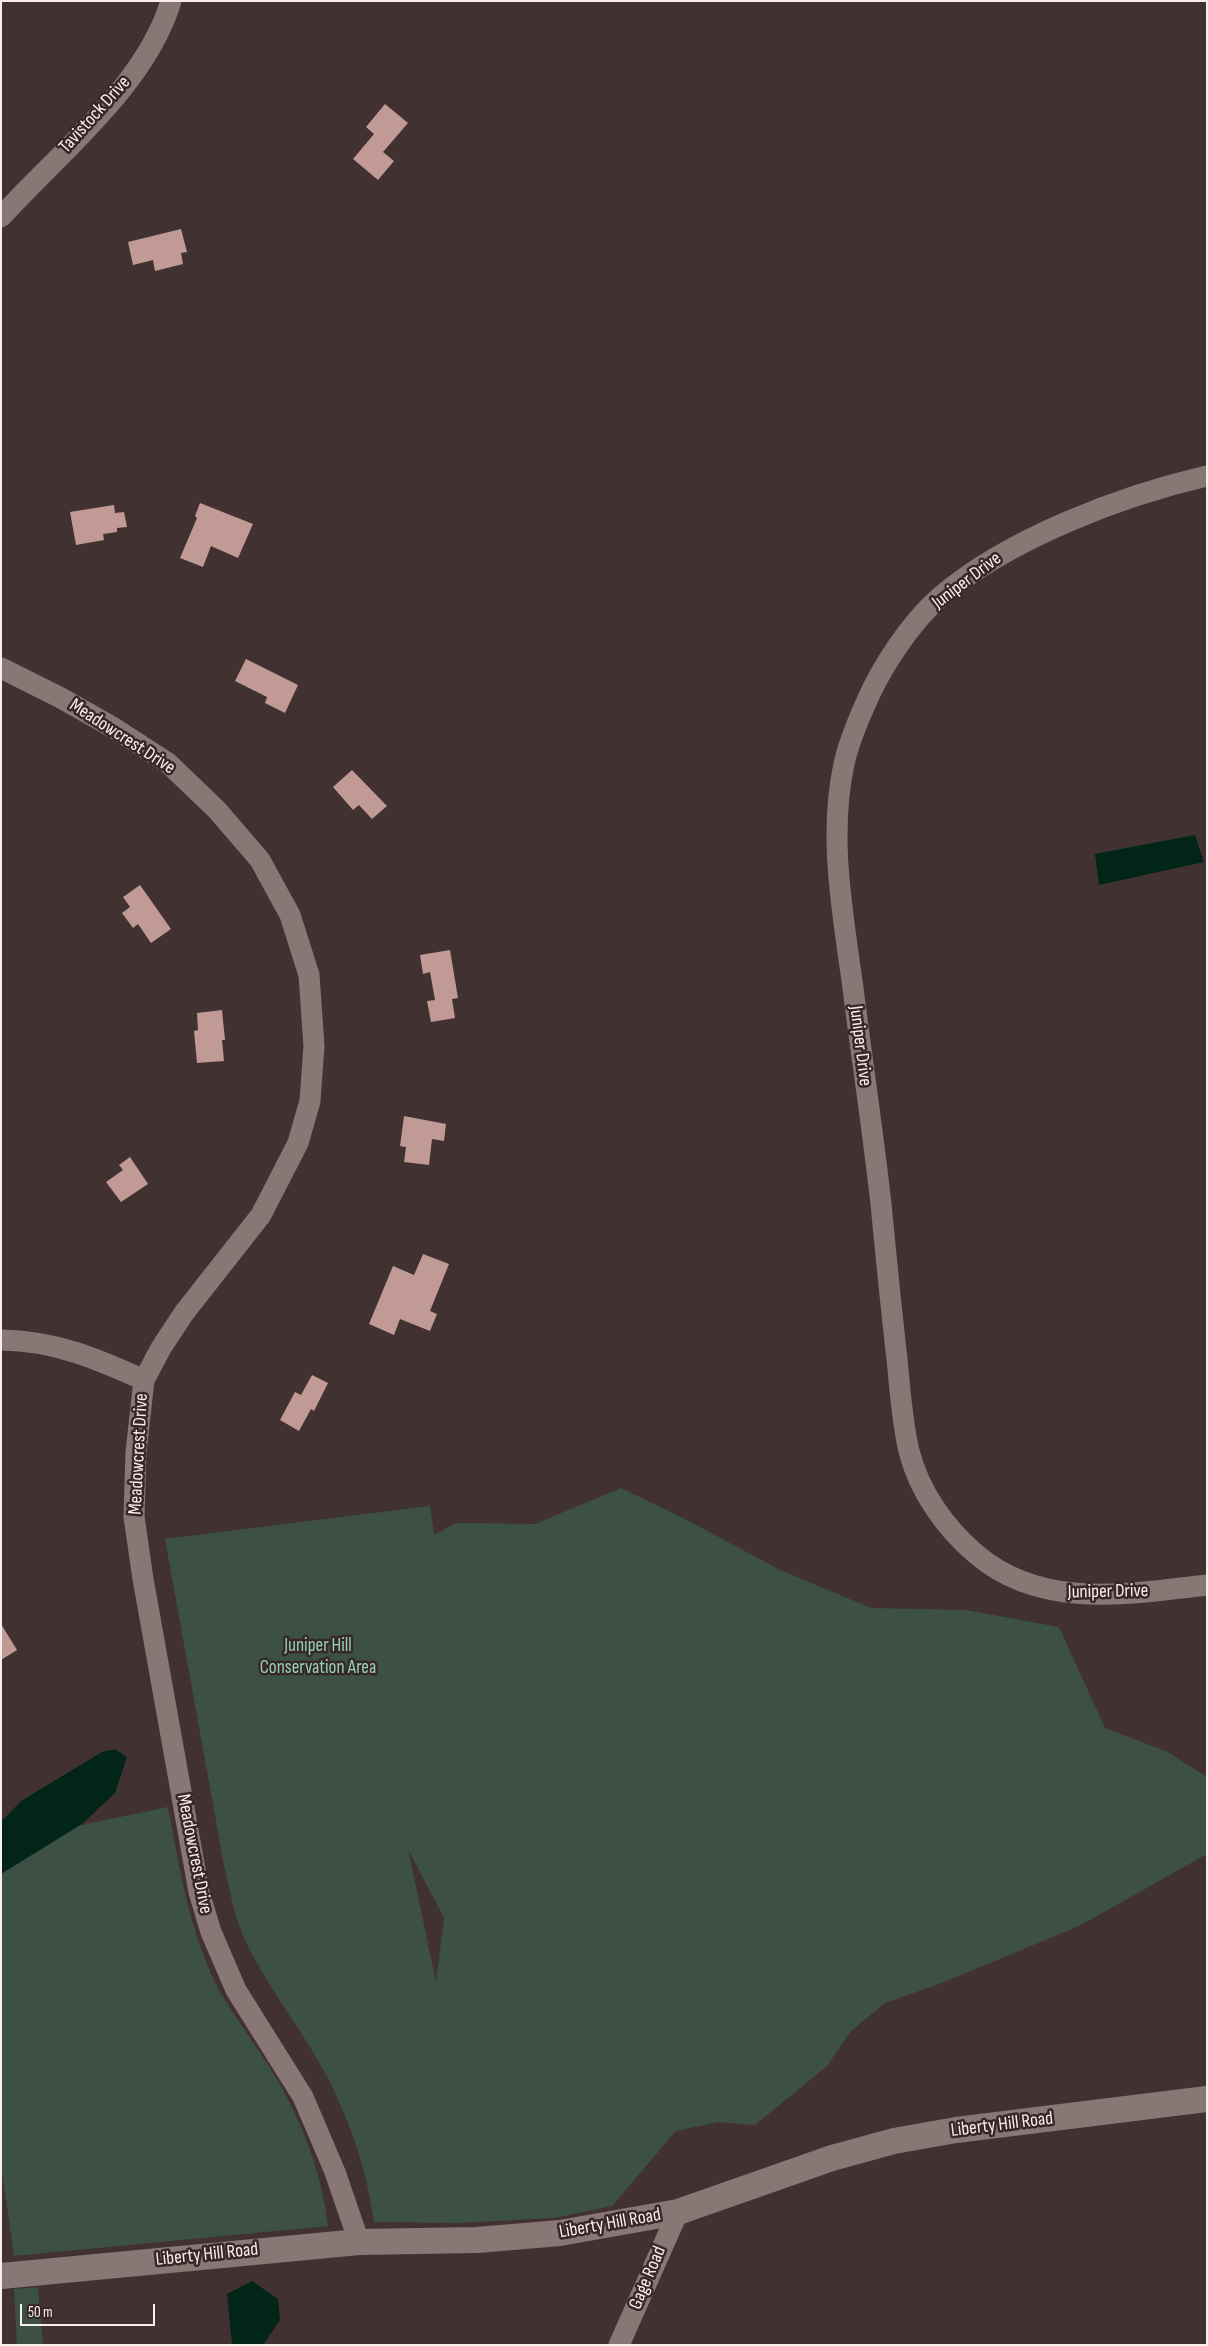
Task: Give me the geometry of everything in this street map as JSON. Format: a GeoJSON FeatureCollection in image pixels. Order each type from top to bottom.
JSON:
{"type":"FeatureCollection","features":[{"type":"Feature","properties":{"kind":"street","name":"Tavistock Drive"},"geometry":{"type":"LineString","coordinates":[[1,217],[126,83],[150,48],[171,1]]}},
{"type":"Feature","properties":{"kind":"street","name":"Juniper Drive"},"geometry":{"type":"LineString","coordinates":[[1207,476],[1161,486],[1085,515],[988,561],[938,599],[897,647],[866,703],[844,762],[837,824],[840,887],[880,1201],[900,1390],[910,1453],[925,1492],[948,1528],[978,1557],[1014,1579],[1046,1590],[1096,1596],[1207,1585]]}},
{"type":"Feature","properties":{"kind":"street","name":"Meadowcrest Drive"},"geometry":{"type":"LineString","coordinates":[[1,668],[61,698],[114,728],[168,763],[217,810],[264,868],[290,915],[310,975],[314,1046],[310,1101],[298,1143],[261,1215],[184,1313],[161,1348],[144,1380],[136,1452],[134,1517],[143,1579],[199,1892],[211,1932],[236,1990],[303,2098],[335,2172],[359,2242]]}},
{"type":"Feature","properties":{"kind":"street"},"geometry":{"type":"LineString","coordinates":[[1,1340],[26,1340],[67,1348],[87,1354],[144,1380]]}},
{"type":"Feature","properties":{"kind":"street","name":"Liberty Hill Road"},"geometry":{"type":"LineString","coordinates":[[1,2276],[359,2242],[477,2240],[551,2234],[678,2212],[832,2158],[894,2140],[956,2130],[1207,2099]]}},
{"type":"Feature","properties":{"kind":"street","name":"Gage Road"},"geometry":{"type":"LineString","coordinates":[[618,2345],[678,2212]]}},
{"type":"Feature","properties":{"kind":"green space","name":"Juniper Hill Conservation Area"},"geometry":{"type":"Polygon","coordinates":[[[621,1488],[685,1519],[780,1570],[871,1608],[966,1610],[1059,1627],[1105,1728],[1168,1752],[1207,1777],[1207,1854],[1079,1926],[942,1983],[885,2003],[851,2031],[827,2066],[755,2125],[718,2122],[676,2131],[612,2206],[554,2218],[458,2223],[374,2222],[359,2156],[344,2113],[313,2052],[251,1953],[232,1903],[165,1539],[430,1506],[434,1535],[456,1523],[535,1524],[621,1488]],[[408,1849],[436,1982],[444,1918],[408,1849]]]}},
{"type":"Feature","properties":{"kind":"green space"},"geometry":{"type":"Polygon","coordinates":[[[168,1807],[187,1900],[200,1946],[219,1990],[260,2052],[293,2108],[309,2146],[321,2186],[328,2226],[14,2256],[1,2165],[1,1842],[168,1807]]]}},
{"type":"Feature","properties":{"kind":"green space"},"geometry":{"type":"Polygon","coordinates":[[[38,2287],[43,2345],[17,2345],[14,2289],[38,2287]]]}},
{"type":"Feature","properties":{"kind":"shaded area"},"geometry":{"type":"Polygon","coordinates":[[[1195,835],[1204,862],[1099,885],[1095,854],[1195,835]]]}},
{"type":"Feature","properties":{"kind":"shaded area"},"geometry":{"type":"Polygon","coordinates":[[[115,1749],[127,1757],[115,1793],[82,1824],[1,1874],[1,1822],[21,1801],[102,1752],[115,1749]]]}},
{"type":"Feature","properties":{"kind":"shaded area"},"geometry":{"type":"Polygon","coordinates":[[[252,2281],[278,2299],[280,2320],[263,2345],[232,2345],[227,2294],[252,2281]]]}},
{"type":"Feature","properties":{"kind":"building"},"geometry":{"type":"Polygon","coordinates":[[[385,104],[408,123],[383,152],[394,161],[378,180],[353,159],[374,134],[366,127],[385,104]]]}},
{"type":"Feature","properties":{"kind":"building"},"geometry":{"type":"Polygon","coordinates":[[[181,229],[187,252],[181,253],[183,264],[155,271],[153,260],[133,265],[128,242],[181,229]]]}},
{"type":"Feature","properties":{"kind":"building"},"geometry":{"type":"Polygon","coordinates":[[[200,503],[253,524],[238,558],[211,546],[203,567],[180,558],[197,518],[195,516],[200,503]]]}},
{"type":"Feature","properties":{"kind":"building"},"geometry":{"type":"Polygon","coordinates":[[[114,505],[115,513],[124,512],[127,527],[117,528],[117,532],[103,534],[104,540],[76,545],[70,512],[114,505]]]}},
{"type":"Feature","properties":{"kind":"building"},"geometry":{"type":"Polygon","coordinates":[[[246,659],[298,685],[285,713],[265,703],[267,697],[235,681],[246,659]]]}},
{"type":"Feature","properties":{"kind":"building"},"geometry":{"type":"Polygon","coordinates":[[[352,770],[387,806],[372,819],[359,805],[353,810],[333,787],[352,770]]]}},
{"type":"Feature","properties":{"kind":"building"},"geometry":{"type":"Polygon","coordinates":[[[140,885],[171,929],[151,943],[138,924],[133,928],[122,913],[130,907],[123,897],[140,885]]]}},
{"type":"Feature","properties":{"kind":"building"},"geometry":{"type":"Polygon","coordinates":[[[450,950],[458,998],[452,999],[455,1018],[431,1022],[427,1001],[435,1000],[430,972],[423,974],[420,955],[450,950]]]}},
{"type":"Feature","properties":{"kind":"building"},"geometry":{"type":"Polygon","coordinates":[[[222,1010],[225,1040],[222,1040],[224,1061],[197,1063],[194,1031],[198,1030],[197,1013],[222,1010]]]}},
{"type":"Feature","properties":{"kind":"building"},"geometry":{"type":"Polygon","coordinates":[[[404,1116],[446,1124],[444,1141],[432,1139],[429,1165],[404,1162],[406,1147],[400,1146],[404,1116]]]}},
{"type":"Feature","properties":{"kind":"building"},"geometry":{"type":"Polygon","coordinates":[[[130,1157],[148,1184],[121,1202],[106,1182],[123,1170],[119,1165],[130,1157]]]}},
{"type":"Feature","properties":{"kind":"building"},"geometry":{"type":"Polygon","coordinates":[[[423,1254],[449,1264],[430,1311],[437,1314],[430,1331],[400,1319],[394,1335],[369,1324],[393,1266],[414,1275],[423,1254]]]}},
{"type":"Feature","properties":{"kind":"building"},"geometry":{"type":"Polygon","coordinates":[[[312,1375],[328,1383],[314,1411],[311,1409],[299,1431],[280,1420],[295,1392],[301,1395],[312,1375]]]}},
{"type":"Feature","properties":{"kind":"building"},"geometry":{"type":"Polygon","coordinates":[[[1,1624],[17,1650],[1,1660],[1,1624]]]}}]}
